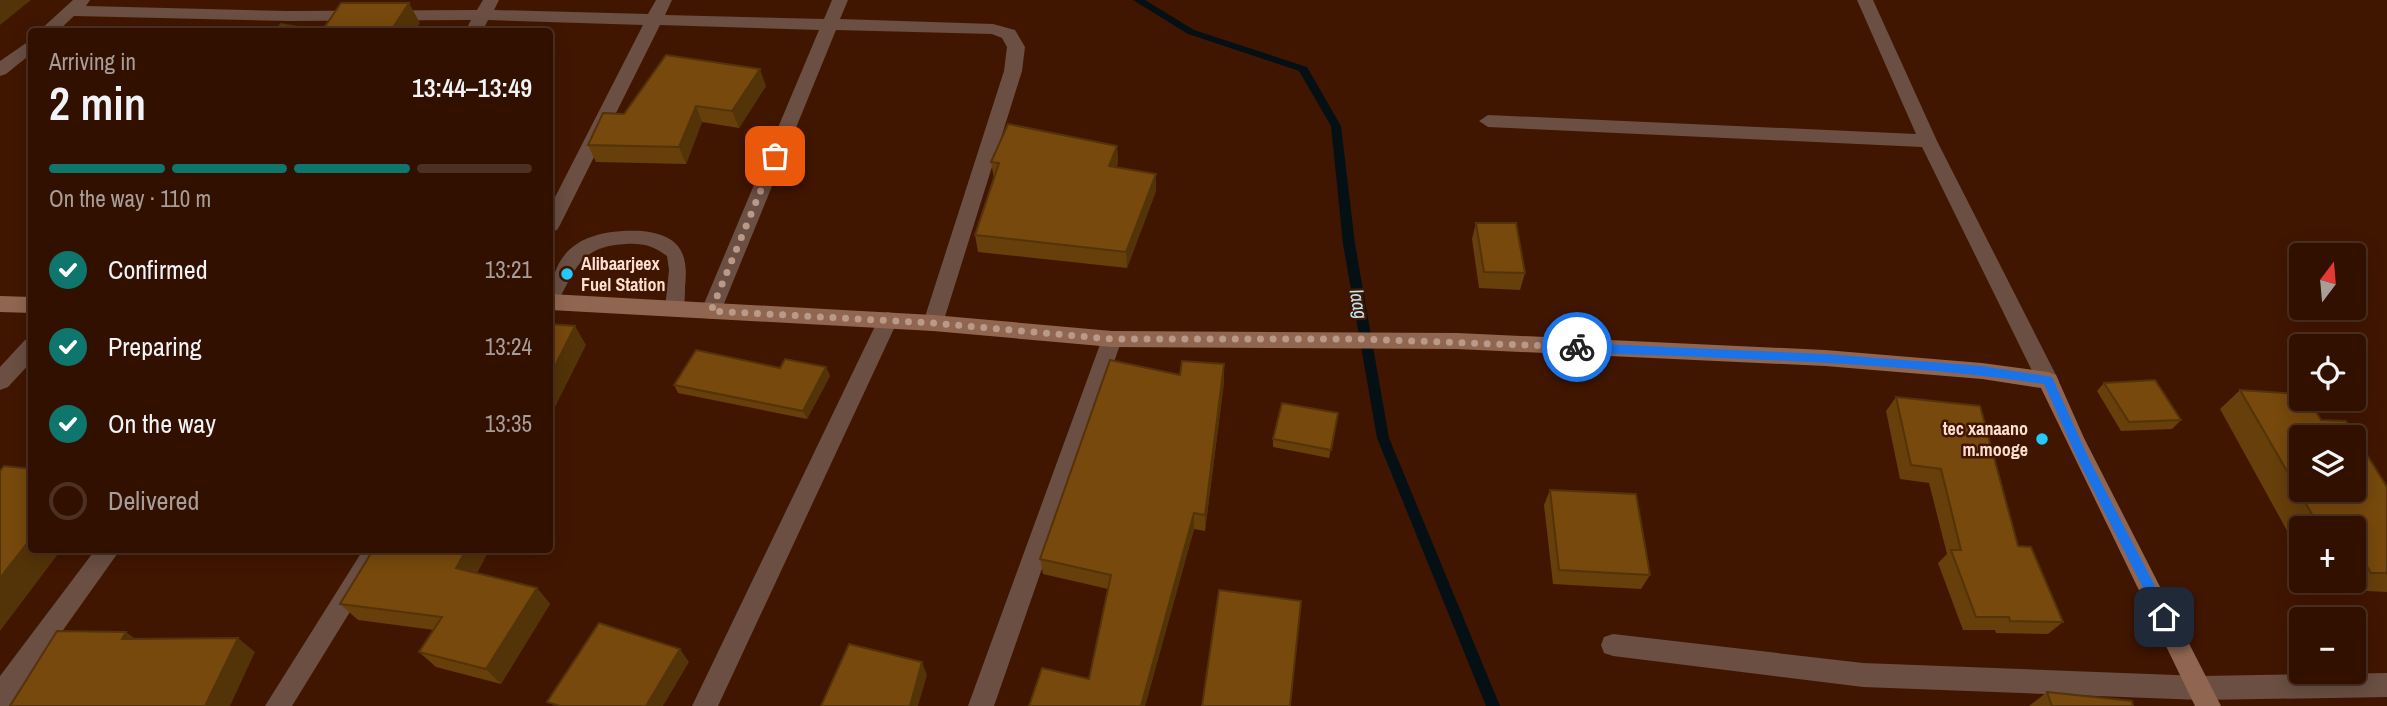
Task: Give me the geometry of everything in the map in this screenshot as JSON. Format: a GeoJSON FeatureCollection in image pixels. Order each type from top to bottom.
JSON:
{"type":"FeatureCollection","features":[{"type":"Feature","properties":{"kind":"street"},"geometry":{"type":"LineString","coordinates":[[279,28],[301,0]]}},
{"type":"Feature","properties":{"kind":"street"},"geometry":{"type":"LineString","coordinates":[[553,219],[664,0]]}},
{"type":"Feature","properties":{"kind":"street"},"geometry":{"type":"LineString","coordinates":[[711,311],[840,0]]}},
{"type":"Feature","properties":{"kind":"street"},"geometry":{"type":"LineString","coordinates":[[1865,0],[1928,141],[2048,380],[2115,522],[2205,697]]}},
{"type":"Feature","properties":{"kind":"street"},"geometry":{"type":"LineString","coordinates":[[51,28],[78,5],[288,16],[487,7],[656,19],[993,29],[1009,34],[1016,47],[1013,71],[933,323]]}},
{"type":"Feature","properties":{"kind":"street"},"geometry":{"type":"LineString","coordinates":[[475,28],[487,7]]}},
{"type":"Feature","properties":{"kind":"street"},"geometry":{"type":"LineString","coordinates":[[0,70],[28,47]]}},
{"type":"Feature","properties":{"kind":"street"},"geometry":{"type":"LineString","coordinates":[[1488,121],[1928,141]]}},
{"type":"Feature","properties":{"kind":"street"},"geometry":{"type":"LineString","coordinates":[[553,300],[933,323],[1112,339],[1457,341],[1825,358],[1982,371],[2048,380]]}},
{"type":"Feature","properties":{"kind":"street"},"geometry":{"type":"LineString","coordinates":[[0,304],[28,305]]}},
{"type":"Feature","properties":{"kind":"street"},"geometry":{"type":"LineString","coordinates":[[705,706],[888,320]]}},
{"type":"Feature","properties":{"kind":"street"},"geometry":{"type":"LineString","coordinates":[[981,706],[1112,339]]}},
{"type":"Feature","properties":{"kind":"street"},"geometry":{"type":"LineString","coordinates":[[0,382],[28,350]]}},
{"type":"Feature","properties":{"kind":"street"},"geometry":{"type":"LineString","coordinates":[[0,697],[106,553]]}},
{"type":"Feature","properties":{"kind":"street"},"geometry":{"type":"LineString","coordinates":[[278,706],[374,553]]}},
{"type":"Feature","properties":{"kind":"street"},"geometry":{"type":"LineString","coordinates":[[1613,645],[1863,675],[2205,697],[2387,685]]}},
{"type":"Feature","properties":{"kind":"lane"},"geometry":{"type":"LineString","coordinates":[[553,294],[568,264],[587,244],[620,237],[639,237],[655,239],[675,253],[678,271],[674,309]]}},
{"type":"Feature","properties":{"kind":"building"},"geometry":{"type":"Polygon","coordinates":[[[341,3],[409,3],[393,28],[324,28],[341,3]]]}},
{"type":"Feature","properties":{"kind":"building"},"geometry":{"type":"Polygon","coordinates":[[[281,24],[304,28],[278,28],[281,24]]]}},
{"type":"Feature","properties":{"kind":"building"},"geometry":{"type":"Polygon","coordinates":[[[666,55],[760,69],[732,111],[696,106],[679,147],[588,145],[603,113],[624,114],[666,55]]]}},
{"type":"Feature","properties":{"kind":"building"},"geometry":{"type":"Polygon","coordinates":[[[1008,124],[1117,146],[1109,166],[1156,174],[1126,252],[975,235],[999,163],[991,162],[1008,124]]]}},
{"type":"Feature","properties":{"kind":"building"},"geometry":{"type":"Polygon","coordinates":[[[1476,223],[1516,223],[1525,273],[1484,272],[1476,223]]]}},
{"type":"Feature","properties":{"kind":"building"},"geometry":{"type":"Polygon","coordinates":[[[553,324],[575,326],[553,370],[553,324]]]}},
{"type":"Feature","properties":{"kind":"building"},"geometry":{"type":"Polygon","coordinates":[[[696,350],[780,368],[785,359],[826,367],[803,411],[674,385],[696,350]]]}},
{"type":"Feature","properties":{"kind":"building"},"geometry":{"type":"Polygon","coordinates":[[[1110,360],[1180,375],[1182,361],[1224,364],[1205,515],[1194,513],[1141,706],[1029,706],[1042,668],[1089,679],[1111,575],[1040,559],[1110,360]]]}},
{"type":"Feature","properties":{"kind":"building"},"geometry":{"type":"Polygon","coordinates":[[[2155,380],[2181,420],[2129,422],[2104,383],[2155,380]]]}},
{"type":"Feature","properties":{"kind":"building"},"geometry":{"type":"Polygon","coordinates":[[[2240,390],[2289,393],[2289,411],[2316,411],[2321,420],[2346,421],[2348,425],[2289,425],[2289,475],[2240,390]]]}},
{"type":"Feature","properties":{"kind":"building"},"geometry":{"type":"Polygon","coordinates":[[[1896,397],[1980,406],[2018,546],[2031,547],[2063,622],[1976,617],[1951,550],[1961,550],[1941,469],[1911,465],[1896,397]]]}},
{"type":"Feature","properties":{"kind":"building"},"geometry":{"type":"Polygon","coordinates":[[[1282,403],[1338,413],[1331,450],[1273,439],[1282,403]]]}},
{"type":"Feature","properties":{"kind":"building"},"geometry":{"type":"Polygon","coordinates":[[[2366,453],[2387,487],[2387,573],[2371,573],[2366,564],[2366,516],[2313,516],[2305,502],[2366,502],[2366,453]]]}},
{"type":"Feature","properties":{"kind":"building"},"geometry":{"type":"Polygon","coordinates":[[[4,466],[28,469],[28,542],[0,578],[0,471],[4,466]]]}},
{"type":"Feature","properties":{"kind":"building"},"geometry":{"type":"Polygon","coordinates":[[[1550,490],[1636,494],[1650,575],[1559,570],[1550,490]]]}},
{"type":"Feature","properties":{"kind":"building"},"geometry":{"type":"Polygon","coordinates":[[[371,553],[464,553],[456,568],[537,588],[486,669],[419,652],[442,617],[340,604],[371,553]]]}},
{"type":"Feature","properties":{"kind":"building"},"geometry":{"type":"Polygon","coordinates":[[[1219,590],[1301,601],[1290,706],[1202,706],[1219,590]]]}},
{"type":"Feature","properties":{"kind":"building"},"geometry":{"type":"Polygon","coordinates":[[[599,623],[680,649],[646,706],[560,706],[547,702],[599,623]]]}},
{"type":"Feature","properties":{"kind":"building"},"geometry":{"type":"Polygon","coordinates":[[[57,631],[126,632],[122,639],[238,638],[205,706],[10,706],[57,631]]]}},
{"type":"Feature","properties":{"kind":"building"},"geometry":{"type":"Polygon","coordinates":[[[849,644],[922,662],[910,706],[821,706],[849,644]]]}},
{"type":"Feature","properties":{"kind":"building"},"geometry":{"type":"Polygon","coordinates":[[[2047,692],[2132,701],[2133,706],[2052,706],[2047,692]]]}},
{"type":"Feature","properties":{"kind":"waterway","name":"laag"},"geometry":{"type":"LineString","coordinates":[[1138,0],[1191,32],[1303,69],[1336,126],[1349,244],[1383,438],[1493,706]]}},
{"type":"Feature","properties":{"kind":"way so far"},"geometry":{"type":"LineString","coordinates":[[775,156],[711,311],[933,323],[1112,339],[1361,339],[1577,347]]}},
{"type":"Feature","properties":{"kind":"place","name":"Alibaarjeex Fuel Station"},"geometry":{"type":"Point","coordinates":[567,274]}},
{"type":"Feature","properties":{"kind":"place","name":"tec xanaano m.mooge"},"geometry":{"type":"Point","coordinates":[2042,439]}},
{"type":"Feature","properties":{"kind":"route"},"geometry":{"type":"LineString","coordinates":[[1577,347],[1825,358],[1982,371],[2048,380],[2084,460],[2164,617]]}}]}
